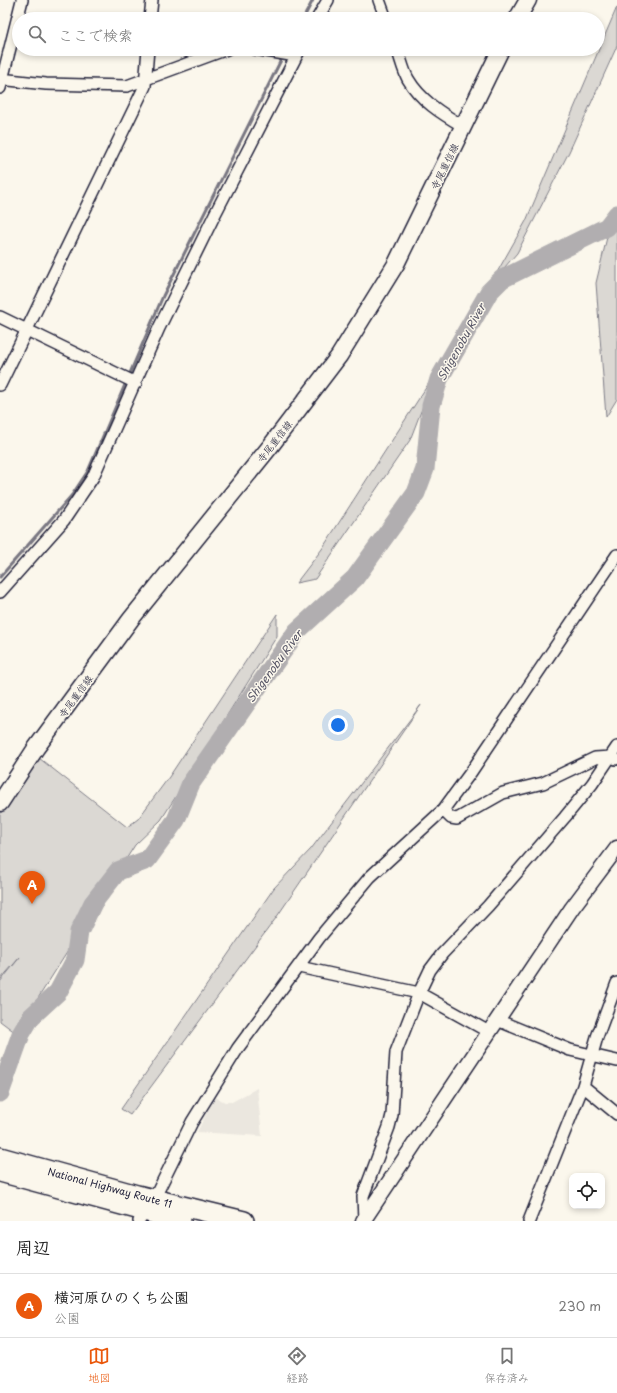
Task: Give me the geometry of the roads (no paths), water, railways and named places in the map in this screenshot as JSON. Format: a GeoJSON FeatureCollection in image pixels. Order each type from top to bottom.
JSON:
{"type":"FeatureCollection","features":[{"type":"Feature","properties":{"kind":"highway","name":"National Highway Route 11"},"geometry":{"type":"LineString","coordinates":[[0,1157],[181,1221]]}},
{"type":"Feature","properties":{"kind":"highway","name":"National Highway Route 11"},"geometry":{"type":"LineString","coordinates":[[0,1172],[141,1206],[244,1221]]}},
{"type":"Feature","properties":{"kind":"main road"},"geometry":{"type":"LineString","coordinates":[[521,12],[528,0]]}},
{"type":"Feature","properties":{"kind":"main road","name":"寺尾重信線"},"geometry":{"type":"LineString","coordinates":[[0,803],[36,748],[131,619],[269,448],[339,356],[396,264],[498,56]]}},
{"type":"Feature","properties":{"kind":"street"},"geometry":{"type":"LineString","coordinates":[[19,12],[22,0]]}},
{"type":"Feature","properties":{"kind":"street"},"geometry":{"type":"LineString","coordinates":[[151,12],[152,0]]}},
{"type":"Feature","properties":{"kind":"street"},"geometry":{"type":"LineString","coordinates":[[321,12],[328,0]]}},
{"type":"Feature","properties":{"kind":"street"},"geometry":{"type":"LineString","coordinates":[[379,0],[383,12]]}},
{"type":"Feature","properties":{"kind":"street"},"geometry":{"type":"LineString","coordinates":[[12,39],[1,82],[128,86],[207,56]]}},
{"type":"Feature","properties":{"kind":"street"},"geometry":{"type":"LineString","coordinates":[[0,385],[145,86],[148,56]]}},
{"type":"Feature","properties":{"kind":"street"},"geometry":{"type":"LineString","coordinates":[[0,592],[64,520],[80,499],[93,477],[166,314],[296,56]]}},
{"type":"Feature","properties":{"kind":"street"},"geometry":{"type":"LineString","coordinates":[[400,56],[408,79],[422,97],[441,113],[463,126]]}},
{"type":"Feature","properties":{"kind":"street"},"geometry":{"type":"LineString","coordinates":[[0,317],[136,383]]}},
{"type":"Feature","properties":{"kind":"street"},"geometry":{"type":"LineString","coordinates":[[141,1206],[219,1077],[299,968],[319,938],[370,877],[443,810],[471,772],[617,555]]}},
{"type":"Feature","properties":{"kind":"street"},"geometry":{"type":"LineString","coordinates":[[443,810],[451,818],[457,819],[503,793],[543,783],[595,758],[615,755]]}},
{"type":"Feature","properties":{"kind":"street"},"geometry":{"type":"LineString","coordinates":[[364,1221],[363,1196],[389,1127],[392,1115],[396,1052],[419,993],[430,970],[442,954],[488,906],[566,817],[615,755]]}},
{"type":"Feature","properties":{"kind":"street"},"geometry":{"type":"LineString","coordinates":[[364,1221],[572,908],[617,848]]}},
{"type":"Feature","properties":{"kind":"street"},"geometry":{"type":"LineString","coordinates":[[299,968],[419,993],[493,1026],[570,1050],[617,1061]]}},
{"type":"Feature","properties":{"kind":"street"},"geometry":{"type":"LineString","coordinates":[[529,1221],[583,1086],[617,983]]}},
{"type":"Feature","properties":{"kind":"street"},"geometry":{"type":"LineString","coordinates":[[583,1086],[617,1114]]}},
{"type":"Feature","properties":{"kind":"waterway"},"geometry":{"type":"LineString","coordinates":[[307,12],[313,0]]}},
{"type":"Feature","properties":{"kind":"waterway"},"geometry":{"type":"LineString","coordinates":[[0,577],[72,495],[88,471],[163,296],[283,56]]}},
{"type":"Feature","properties":{"kind":"waterway","name":"Shigenobu River"},"geometry":{"type":"LineString","coordinates":[[0,1093],[21,1034],[31,1017],[58,992],[75,960],[79,932],[93,903],[118,871],[147,860],[176,820],[191,783],[297,631],[355,578],[416,493],[425,469],[431,406],[439,379],[489,292],[502,279],[607,227],[617,214]]}},
{"type":"Feature","properties":{"kind":"place","name":"横河原ひのくち公園"},"geometry":{"type":"Point","coordinates":[32,904]}}]}
